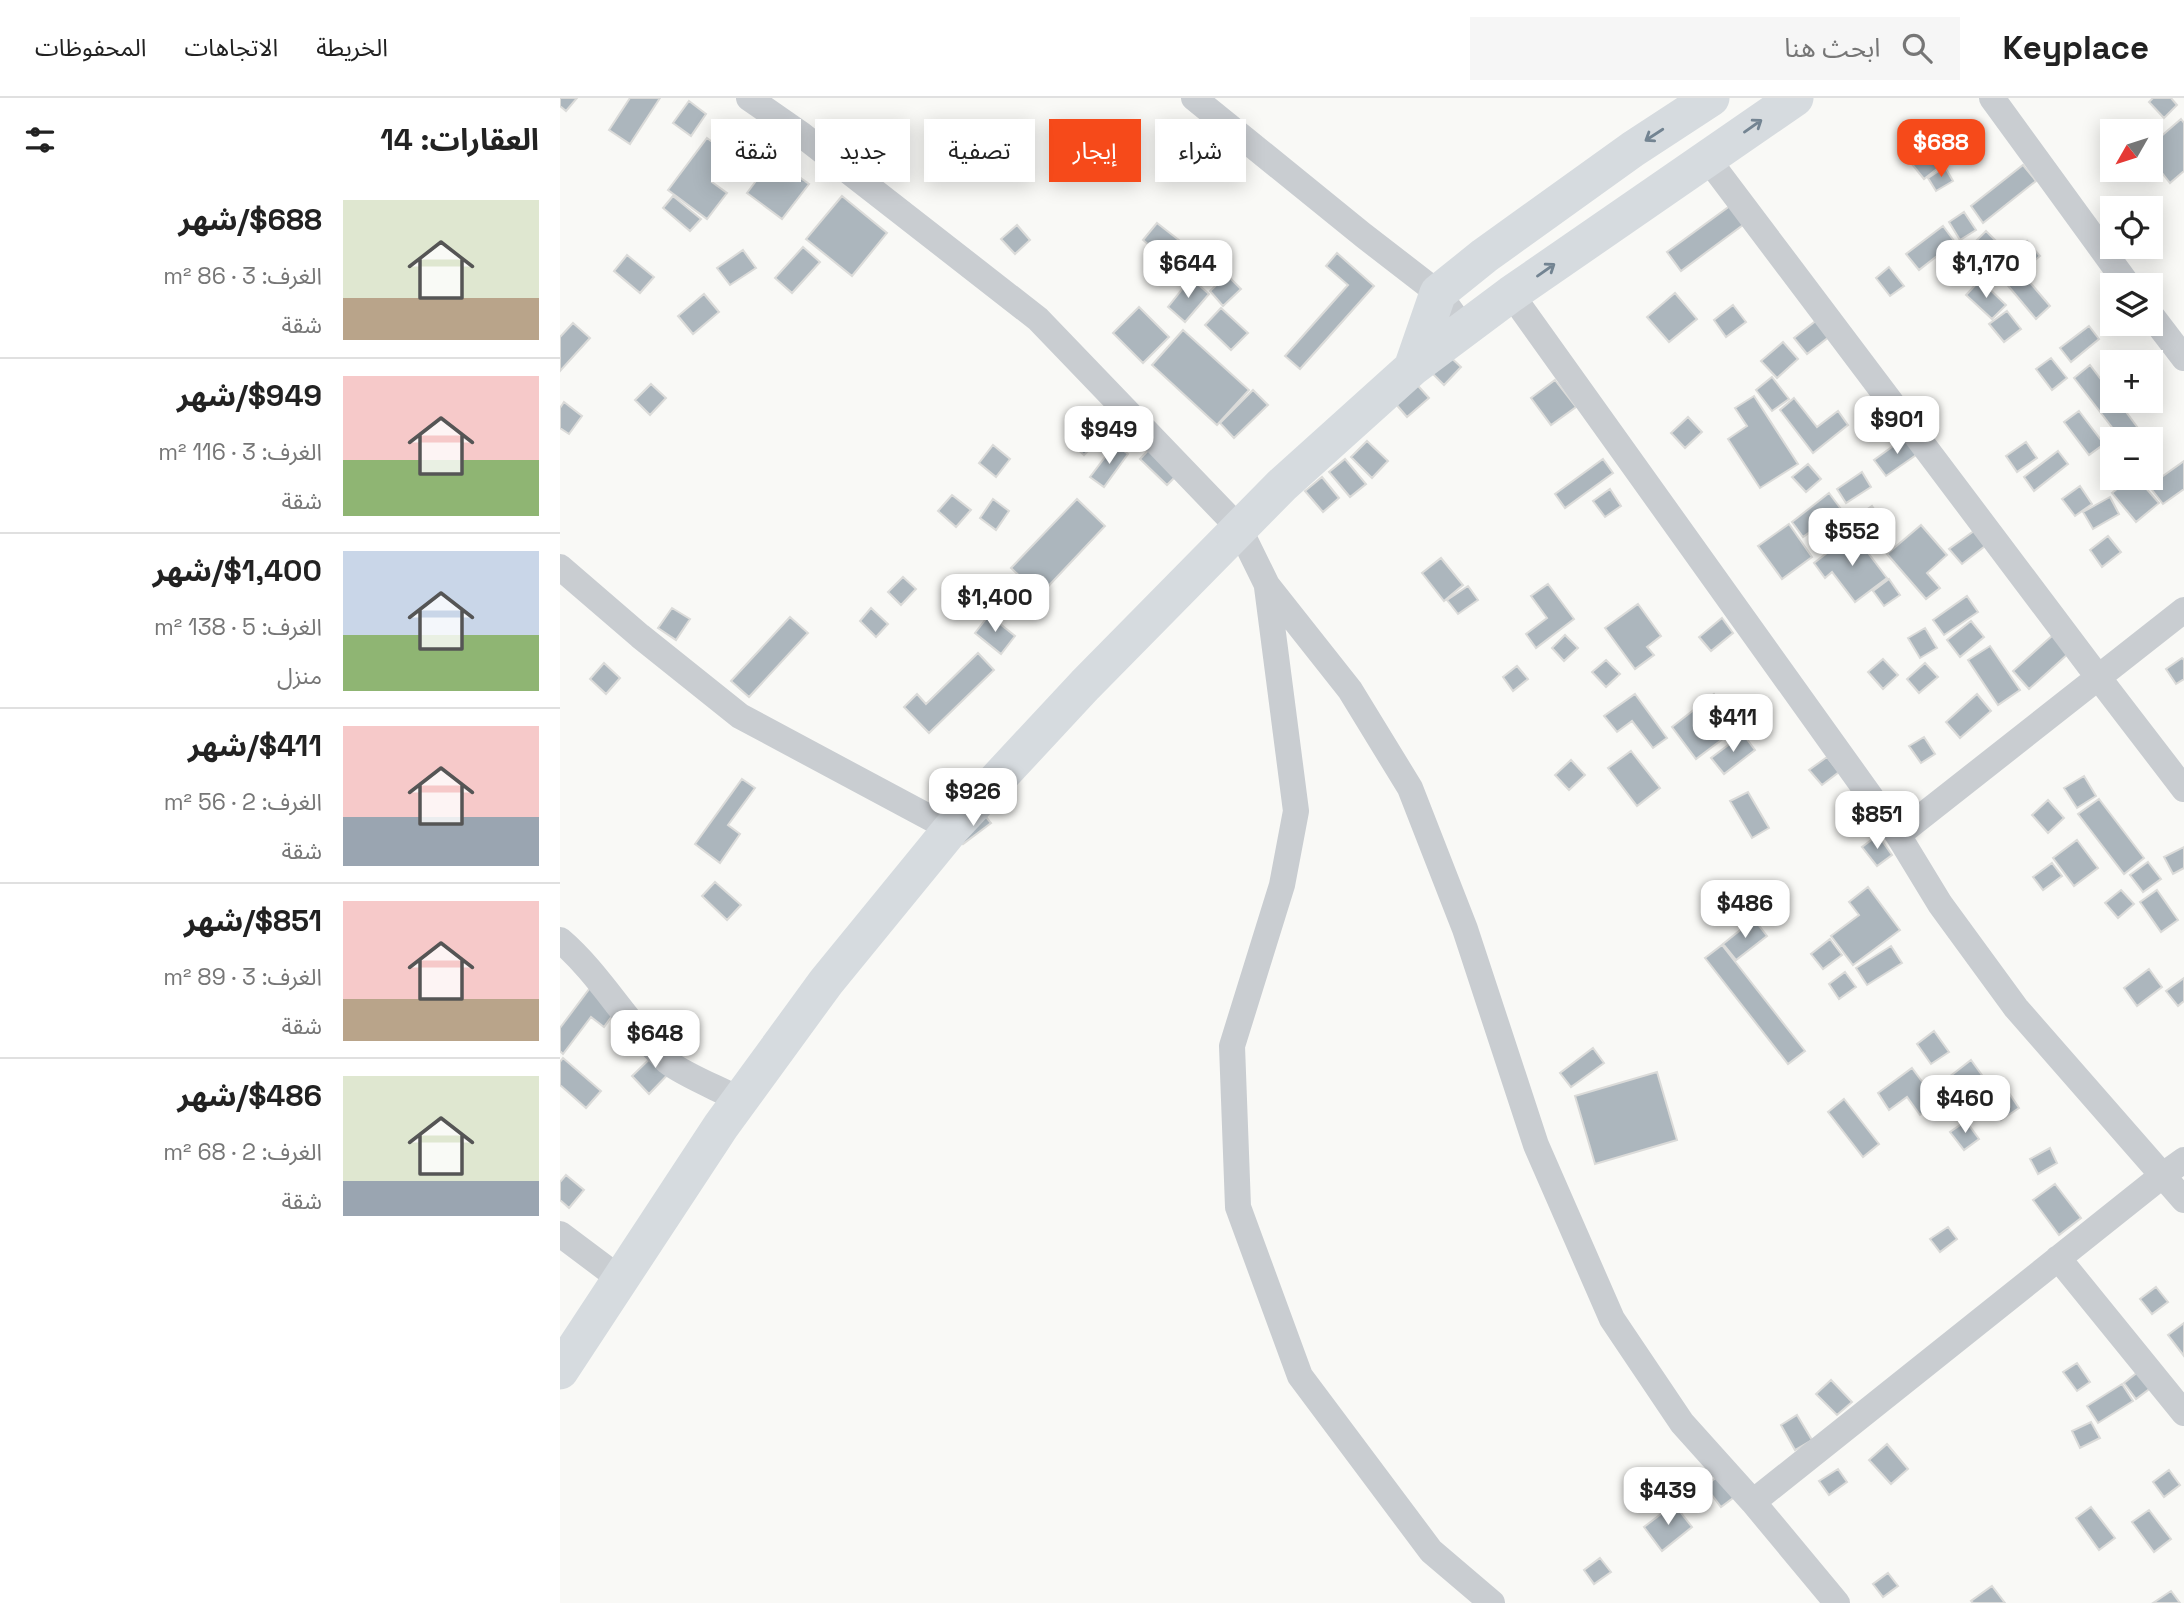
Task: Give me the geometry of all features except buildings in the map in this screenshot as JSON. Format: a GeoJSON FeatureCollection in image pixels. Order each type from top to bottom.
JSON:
{"type":"FeatureCollection","features":[{"type":"Feature","properties":{"kind":"street"},"geometry":{"type":"LineString","coordinates":[[749,98],[802,135],[1038,318],[1239,528],[1267,585],[1350,690],[1410,788],[1465,929],[1535,1145],[1612,1319],[1682,1423],[1753,1502],[1837,1603]]}},
{"type":"Feature","properties":{"kind":"street"},"geometry":{"type":"LineString","coordinates":[[1194,98],[1438,293],[1464,329]]}},
{"type":"Feature","properties":{"kind":"street"},"geometry":{"type":"LineString","coordinates":[[1412,368],[1438,293],[1484,256],[1633,149],[1711,98]]}},
{"type":"Feature","properties":{"kind":"street"},"geometry":{"type":"LineString","coordinates":[[560,1371],[740,1100],[826,982],[951,829],[1085,685],[1282,485],[1412,368],[1511,294],[1795,98]]}},
{"type":"Feature","properties":{"kind":"street"},"geometry":{"type":"LineString","coordinates":[[1992,98],[2119,273]]}},
{"type":"Feature","properties":{"kind":"street"},"geometry":{"type":"LineString","coordinates":[[1707,158],[2184,789]]}},
{"type":"Feature","properties":{"kind":"street"},"geometry":{"type":"LineString","coordinates":[[1511,294],[1898,835],[1940,904],[2016,1008],[2173,1167],[2184,1200]]}},
{"type":"Feature","properties":{"kind":"street"},"geometry":{"type":"LineString","coordinates":[[2163,331],[2184,358]]}},
{"type":"Feature","properties":{"kind":"street"},"geometry":{"type":"LineString","coordinates":[[560,567],[640,636],[740,716],[951,829]]}},
{"type":"Feature","properties":{"kind":"street"},"geometry":{"type":"LineString","coordinates":[[1267,585],[1296,811],[1282,885],[1231,1046],[1238,1207],[1300,1376],[1431,1550],[1492,1603]]}},
{"type":"Feature","properties":{"kind":"street"},"geometry":{"type":"LineString","coordinates":[[1898,835],[2184,610]]}},
{"type":"Feature","properties":{"kind":"street"},"geometry":{"type":"LineString","coordinates":[[560,940],[573,951],[632,1024],[670,1064],[740,1100]]}},
{"type":"Feature","properties":{"kind":"street"},"geometry":{"type":"LineString","coordinates":[[1753,1502],[2173,1167]]}},
{"type":"Feature","properties":{"kind":"street"},"geometry":{"type":"LineString","coordinates":[[560,1234],[621,1279]]}},
{"type":"Feature","properties":{"kind":"street"},"geometry":{"type":"LineString","coordinates":[[2058,1258],[2184,1413]]}}]}
